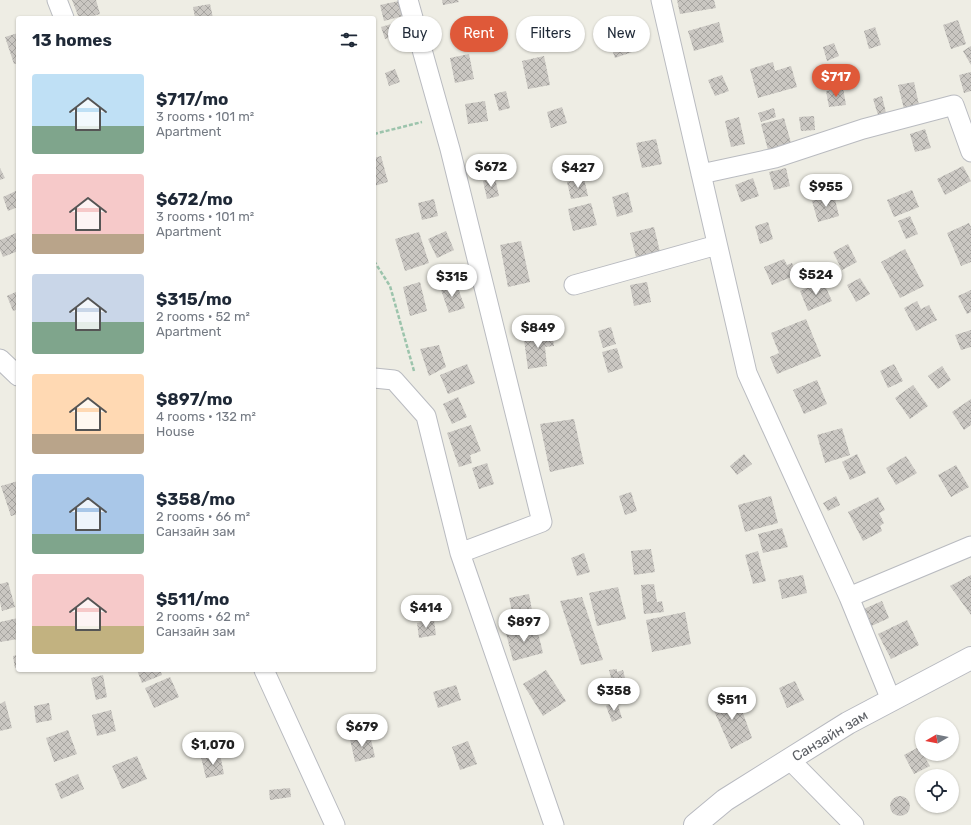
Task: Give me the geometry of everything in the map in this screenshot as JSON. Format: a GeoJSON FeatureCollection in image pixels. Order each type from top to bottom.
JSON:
{"type":"FeatureCollection","features":[{"type":"Feature","properties":{"kind":"main road","name":"Санзайн зам"},"geometry":{"type":"LineString","coordinates":[[695,825],[725,800],[848,724],[971,658]]}},
{"type":"Feature","properties":{"kind":"street"},"geometry":{"type":"LineString","coordinates":[[57,0],[63,16]]}},
{"type":"Feature","properties":{"kind":"street"},"geometry":{"type":"LineString","coordinates":[[408,0],[441,118],[542,522],[460,553]]}},
{"type":"Feature","properties":{"kind":"street"},"geometry":{"type":"LineString","coordinates":[[661,0],[747,373],[849,597],[891,700]]}},
{"type":"Feature","properties":{"kind":"street"},"geometry":{"type":"LineString","coordinates":[[701,174],[775,158],[863,130],[954,105],[971,152]]}},
{"type":"Feature","properties":{"kind":"street"},"geometry":{"type":"LineString","coordinates":[[574,285],[717,245]]}},
{"type":"Feature","properties":{"kind":"street"},"geometry":{"type":"LineString","coordinates":[[0,360],[16,374]]}},
{"type":"Feature","properties":{"kind":"street"},"geometry":{"type":"LineString","coordinates":[[376,378],[394,380],[426,416],[460,553],[554,825]]}},
{"type":"Feature","properties":{"kind":"street"},"geometry":{"type":"LineString","coordinates":[[849,597],[971,546]]}},
{"type":"Feature","properties":{"kind":"street"},"geometry":{"type":"LineString","coordinates":[[265,672],[335,825]]}},
{"type":"Feature","properties":{"kind":"street"},"geometry":{"type":"LineString","coordinates":[[790,760],[854,825]]}},
{"type":"Feature","properties":{"kind":"path"},"geometry":{"type":"LineString","coordinates":[[376,134],[441,118]]}},
{"type":"Feature","properties":{"kind":"path"},"geometry":{"type":"LineString","coordinates":[[376,264],[390,286],[416,378]]}},
{"type":"Feature","properties":{"kind":"building"},"geometry":{"type":"Polygon","coordinates":[[[72,0],[96,0],[100,14],[94,16],[78,16],[72,0]]]}},
{"type":"Feature","properties":{"kind":"building"},"geometry":{"type":"Polygon","coordinates":[[[442,0],[458,0],[459,2],[443,5],[442,0]]]}},
{"type":"Feature","properties":{"kind":"building"},"geometry":{"type":"Polygon","coordinates":[[[677,0],[714,0],[716,8],[680,14],[677,0]]]}},
{"type":"Feature","properties":{"kind":"building"},"geometry":{"type":"Polygon","coordinates":[[[399,1],[403,16],[388,16],[388,20],[384,21],[380,5],[399,1]]]}},
{"type":"Feature","properties":{"kind":"building"},"geometry":{"type":"Polygon","coordinates":[[[210,4],[213,16],[195,16],[193,7],[210,4]]]}},
{"type":"Feature","properties":{"kind":"building"},"geometry":{"type":"Polygon","coordinates":[[[958,20],[966,44],[951,49],[943,25],[958,20]]]}},
{"type":"Feature","properties":{"kind":"building"},"geometry":{"type":"Polygon","coordinates":[[[719,22],[724,42],[694,51],[688,31],[719,22]]]}},
{"type":"Feature","properties":{"kind":"building"},"geometry":{"type":"Polygon","coordinates":[[[388,25],[388,38],[385,39],[381,27],[388,25]]]}},
{"type":"Feature","properties":{"kind":"building"},"geometry":{"type":"Polygon","coordinates":[[[875,27],[881,45],[869,49],[864,31],[875,27]]]}},
{"type":"Feature","properties":{"kind":"building"},"geometry":{"type":"Polygon","coordinates":[[[16,34],[16,64],[14,64],[5,37],[16,34]]]}},
{"type":"Feature","properties":{"kind":"building"},"geometry":{"type":"Polygon","coordinates":[[[834,43],[839,56],[827,61],[823,47],[834,43]]]}},
{"type":"Feature","properties":{"kind":"building"},"geometry":{"type":"Polygon","coordinates":[[[971,46],[971,65],[963,51],[971,46]]]}},
{"type":"Feature","properties":{"kind":"building"},"geometry":{"type":"Polygon","coordinates":[[[613,52],[632,52],[615,58],[613,52]]]}},
{"type":"Feature","properties":{"kind":"building"},"geometry":{"type":"Polygon","coordinates":[[[469,54],[474,79],[455,83],[450,58],[469,54]]]}},
{"type":"Feature","properties":{"kind":"building"},"geometry":{"type":"Polygon","coordinates":[[[544,56],[550,85],[528,89],[522,61],[544,56]]]}},
{"type":"Feature","properties":{"kind":"building"},"geometry":{"type":"Polygon","coordinates":[[[773,62],[775,71],[791,66],[797,87],[758,98],[750,69],[773,62]]]}},
{"type":"Feature","properties":{"kind":"building"},"geometry":{"type":"Polygon","coordinates":[[[395,69],[400,82],[389,86],[385,73],[395,69]]]}},
{"type":"Feature","properties":{"kind":"building"},"geometry":{"type":"Polygon","coordinates":[[[971,72],[971,91],[964,93],[959,75],[971,72]]]}},
{"type":"Feature","properties":{"kind":"building"},"geometry":{"type":"Polygon","coordinates":[[[722,75],[729,91],[715,96],[708,80],[722,75]]]}},
{"type":"Feature","properties":{"kind":"building"},"geometry":{"type":"Polygon","coordinates":[[[914,82],[919,105],[904,109],[898,85],[914,82]]]}},
{"type":"Feature","properties":{"kind":"building"},"geometry":{"type":"Polygon","coordinates":[[[843,88],[846,105],[829,107],[826,91],[843,88]]]}},
{"type":"Feature","properties":{"kind":"building"},"geometry":{"type":"Polygon","coordinates":[[[506,91],[510,108],[499,111],[494,94],[506,91]]]}},
{"type":"Feature","properties":{"kind":"building"},"geometry":{"type":"Polygon","coordinates":[[[882,96],[886,113],[878,115],[873,99],[882,96]]]}},
{"type":"Feature","properties":{"kind":"building"},"geometry":{"type":"Polygon","coordinates":[[[485,101],[488,121],[468,124],[465,104],[485,101]]]}},
{"type":"Feature","properties":{"kind":"building"},"geometry":{"type":"Polygon","coordinates":[[[562,107],[567,123],[551,128],[547,112],[562,107]]]}},
{"type":"Feature","properties":{"kind":"building"},"geometry":{"type":"Polygon","coordinates":[[[774,108],[776,117],[761,122],[758,113],[774,108]]]}},
{"type":"Feature","properties":{"kind":"building"},"geometry":{"type":"Polygon","coordinates":[[[814,116],[815,130],[801,131],[799,117],[814,116]]]}},
{"type":"Feature","properties":{"kind":"building"},"geometry":{"type":"Polygon","coordinates":[[[739,117],[745,144],[731,147],[725,121],[739,117]]]}},
{"type":"Feature","properties":{"kind":"building"},"geometry":{"type":"Polygon","coordinates":[[[784,118],[791,143],[768,150],[761,124],[784,118]]]}},
{"type":"Feature","properties":{"kind":"building"},"geometry":{"type":"Polygon","coordinates":[[[925,129],[931,148],[915,152],[910,134],[925,129]]]}},
{"type":"Feature","properties":{"kind":"building"},"geometry":{"type":"Polygon","coordinates":[[[656,139],[662,164],[642,168],[636,143],[656,139]]]}},
{"type":"Feature","properties":{"kind":"building"},"geometry":{"type":"Polygon","coordinates":[[[381,156],[388,182],[376,185],[376,157],[381,156]]]}},
{"type":"Feature","properties":{"kind":"building"},"geometry":{"type":"Polygon","coordinates":[[[963,166],[971,181],[945,195],[937,179],[963,166]]]}},
{"type":"Feature","properties":{"kind":"building"},"geometry":{"type":"Polygon","coordinates":[[[0,168],[5,178],[0,180],[0,168]]]}},
{"type":"Feature","properties":{"kind":"building"},"geometry":{"type":"Polygon","coordinates":[[[786,168],[790,186],[774,190],[769,172],[786,168]]]}},
{"type":"Feature","properties":{"kind":"building"},"geometry":{"type":"Polygon","coordinates":[[[495,178],[499,196],[487,199],[483,181],[495,178]]]}},
{"type":"Feature","properties":{"kind":"building"},"geometry":{"type":"Polygon","coordinates":[[[584,178],[588,196],[571,199],[567,182],[584,178]]]}},
{"type":"Feature","properties":{"kind":"building"},"geometry":{"type":"Polygon","coordinates":[[[753,178],[759,196],[741,202],[735,185],[753,178]]]}},
{"type":"Feature","properties":{"kind":"building"},"geometry":{"type":"Polygon","coordinates":[[[912,190],[919,207],[894,217],[887,200],[912,190]]]}},
{"type":"Feature","properties":{"kind":"building"},"geometry":{"type":"Polygon","coordinates":[[[16,191],[16,208],[8,211],[3,197],[16,191]]]}},
{"type":"Feature","properties":{"kind":"building"},"geometry":{"type":"Polygon","coordinates":[[[628,192],[633,212],[617,217],[612,197],[628,192]]]}},
{"type":"Feature","properties":{"kind":"building"},"geometry":{"type":"Polygon","coordinates":[[[834,195],[839,216],[818,222],[812,201],[834,195]]]}},
{"type":"Feature","properties":{"kind":"building"},"geometry":{"type":"Polygon","coordinates":[[[434,199],[438,216],[422,220],[418,203],[434,199]]]}},
{"type":"Feature","properties":{"kind":"building"},"geometry":{"type":"Polygon","coordinates":[[[591,203],[597,225],[573,231],[568,209],[591,203]]]}},
{"type":"Feature","properties":{"kind":"building"},"geometry":{"type":"Polygon","coordinates":[[[910,216],[918,234],[906,239],[898,221],[910,216]]]}},
{"type":"Feature","properties":{"kind":"building"},"geometry":{"type":"Polygon","coordinates":[[[768,222],[773,239],[760,244],[755,226],[768,222]]]}},
{"type":"Feature","properties":{"kind":"building"},"geometry":{"type":"Polygon","coordinates":[[[969,223],[971,227],[971,262],[961,266],[947,233],[969,223]]]}},
{"type":"Feature","properties":{"kind":"building"},"geometry":{"type":"Polygon","coordinates":[[[654,227],[661,256],[637,261],[630,233],[654,227]]]}},
{"type":"Feature","properties":{"kind":"building"},"geometry":{"type":"Polygon","coordinates":[[[446,231],[454,250],[437,258],[428,239],[446,231]]]}},
{"type":"Feature","properties":{"kind":"building"},"geometry":{"type":"Polygon","coordinates":[[[419,232],[429,263],[405,271],[395,239],[419,232]]]}},
{"type":"Feature","properties":{"kind":"building"},"geometry":{"type":"Polygon","coordinates":[[[16,233],[16,252],[3,257],[0,250],[0,240],[16,233]]]}},
{"type":"Feature","properties":{"kind":"building"},"geometry":{"type":"Polygon","coordinates":[[[521,241],[530,282],[508,287],[500,245],[521,241]]]}},
{"type":"Feature","properties":{"kind":"building"},"geometry":{"type":"Polygon","coordinates":[[[848,244],[857,262],[842,270],[833,252],[848,244]]]}},
{"type":"Feature","properties":{"kind":"building"},"geometry":{"type":"Polygon","coordinates":[[[905,249],[924,286],[900,298],[881,262],[905,249]]]}},
{"type":"Feature","properties":{"kind":"building"},"geometry":{"type":"Polygon","coordinates":[[[784,259],[787,265],[792,263],[796,275],[772,285],[764,267],[784,259]]]}},
{"type":"Feature","properties":{"kind":"building"},"geometry":{"type":"Polygon","coordinates":[[[860,278],[870,294],[856,302],[847,285],[860,278]]]}},
{"type":"Feature","properties":{"kind":"building"},"geometry":{"type":"Polygon","coordinates":[[[823,281],[832,301],[808,311],[800,291],[823,281]]]}},
{"type":"Feature","properties":{"kind":"building"},"geometry":{"type":"Polygon","coordinates":[[[420,282],[427,311],[410,316],[403,287],[420,282]]]}},
{"type":"Feature","properties":{"kind":"building"},"geometry":{"type":"Polygon","coordinates":[[[456,282],[465,308],[449,313],[440,287],[456,282]]]}},
{"type":"Feature","properties":{"kind":"building"},"geometry":{"type":"Polygon","coordinates":[[[647,282],[651,302],[634,306],[630,285],[647,282]]]}},
{"type":"Feature","properties":{"kind":"building"},"geometry":{"type":"Polygon","coordinates":[[[971,290],[971,312],[967,314],[958,296],[971,290]]]}},
{"type":"Feature","properties":{"kind":"building"},"geometry":{"type":"Polygon","coordinates":[[[16,292],[16,310],[13,311],[7,296],[16,292]]]}},
{"type":"Feature","properties":{"kind":"building"},"geometry":{"type":"Polygon","coordinates":[[[917,301],[921,309],[929,305],[937,320],[916,331],[904,308],[917,301]]]}},
{"type":"Feature","properties":{"kind":"building"},"geometry":{"type":"Polygon","coordinates":[[[806,319],[821,356],[777,374],[770,357],[779,353],[771,333],[806,319]]]}},
{"type":"Feature","properties":{"kind":"building"},"geometry":{"type":"Polygon","coordinates":[[[611,327],[616,344],[603,348],[598,331],[611,327]]]}},
{"type":"Feature","properties":{"kind":"building"},"geometry":{"type":"Polygon","coordinates":[[[551,329],[554,346],[545,347],[547,366],[528,369],[524,340],[538,338],[537,331],[551,329]]]}},
{"type":"Feature","properties":{"kind":"building"},"geometry":{"type":"Polygon","coordinates":[[[971,330],[971,347],[961,350],[955,335],[971,330]]]}},
{"type":"Feature","properties":{"kind":"building"},"geometry":{"type":"Polygon","coordinates":[[[439,345],[446,367],[429,376],[420,349],[439,345]]]}},
{"type":"Feature","properties":{"kind":"building"},"geometry":{"type":"Polygon","coordinates":[[[617,348],[623,368],[608,373],[602,352],[617,348]]]}},
{"type":"Feature","properties":{"kind":"building"},"geometry":{"type":"Polygon","coordinates":[[[467,364],[475,383],[448,394],[440,375],[467,364]]]}},
{"type":"Feature","properties":{"kind":"building"},"geometry":{"type":"Polygon","coordinates":[[[894,364],[903,381],[888,388],[880,371],[894,364]]]}},
{"type":"Feature","properties":{"kind":"building"},"geometry":{"type":"Polygon","coordinates":[[[942,366],[951,380],[938,389],[928,376],[942,366]]]}},
{"type":"Feature","properties":{"kind":"building"},"geometry":{"type":"Polygon","coordinates":[[[817,380],[827,404],[804,414],[793,390],[817,380]]]}},
{"type":"Feature","properties":{"kind":"building"},"geometry":{"type":"Polygon","coordinates":[[[913,385],[928,406],[910,419],[895,398],[913,385]]]}},
{"type":"Feature","properties":{"kind":"building"},"geometry":{"type":"Polygon","coordinates":[[[458,397],[467,417],[452,424],[443,404],[458,397]]]}},
{"type":"Feature","properties":{"kind":"building"},"geometry":{"type":"Polygon","coordinates":[[[971,399],[971,425],[964,430],[952,412],[971,399]]]}},
{"type":"Feature","properties":{"kind":"building"},"geometry":{"type":"Polygon","coordinates":[[[574,419],[584,464],[550,472],[540,424],[574,419]]]}},
{"type":"Feature","properties":{"kind":"building"},"geometry":{"type":"Polygon","coordinates":[[[471,425],[481,451],[470,455],[472,463],[459,467],[447,433],[471,425]]]}},
{"type":"Feature","properties":{"kind":"building"},"geometry":{"type":"Polygon","coordinates":[[[842,428],[850,455],[825,463],[817,435],[842,428]]]}},
{"type":"Feature","properties":{"kind":"building"},"geometry":{"type":"Polygon","coordinates":[[[744,454],[752,464],[737,475],[730,466],[744,454]]]}},
{"type":"Feature","properties":{"kind":"building"},"geometry":{"type":"Polygon","coordinates":[[[857,454],[866,473],[850,480],[842,462],[857,454]]]}},
{"type":"Feature","properties":{"kind":"building"},"geometry":{"type":"Polygon","coordinates":[[[906,456],[917,473],[896,485],[886,468],[906,456]]]}},
{"type":"Feature","properties":{"kind":"building"},"geometry":{"type":"Polygon","coordinates":[[[487,463],[494,484],[479,489],[472,468],[487,463]]]}},
{"type":"Feature","properties":{"kind":"building"},"geometry":{"type":"Polygon","coordinates":[[[956,465],[969,487],[951,497],[938,475],[956,465]]]}},
{"type":"Feature","properties":{"kind":"building"},"geometry":{"type":"Polygon","coordinates":[[[16,482],[16,515],[11,516],[1,486],[16,482]]]}},
{"type":"Feature","properties":{"kind":"building"},"geometry":{"type":"Polygon","coordinates":[[[631,492],[637,511],[625,515],[619,496],[631,492]]]}},
{"type":"Feature","properties":{"kind":"building"},"geometry":{"type":"Polygon","coordinates":[[[771,496],[778,523],[745,532],[738,505],[771,496]]]}},
{"type":"Feature","properties":{"kind":"building"},"geometry":{"type":"Polygon","coordinates":[[[836,496],[840,505],[828,511],[823,503],[836,496]]]}},
{"type":"Feature","properties":{"kind":"building"},"geometry":{"type":"Polygon","coordinates":[[[878,497],[885,510],[879,513],[884,523],[880,526],[882,531],[863,541],[848,512],[878,497]]]}},
{"type":"Feature","properties":{"kind":"building"},"geometry":{"type":"Polygon","coordinates":[[[782,528],[788,547],[763,553],[758,534],[782,528]]]}},
{"type":"Feature","properties":{"kind":"building"},"geometry":{"type":"Polygon","coordinates":[[[651,549],[655,572],[634,575],[631,551],[651,549]]]}},
{"type":"Feature","properties":{"kind":"building"},"geometry":{"type":"Polygon","coordinates":[[[758,551],[766,581],[753,584],[745,555],[758,551]]]}},
{"type":"Feature","properties":{"kind":"building"},"geometry":{"type":"Polygon","coordinates":[[[584,553],[590,572],[577,576],[571,558],[584,553]]]}},
{"type":"Feature","properties":{"kind":"building"},"geometry":{"type":"Polygon","coordinates":[[[803,575],[807,593],[782,599],[778,580],[803,575]]]}},
{"type":"Feature","properties":{"kind":"building"},"geometry":{"type":"Polygon","coordinates":[[[971,575],[971,615],[950,586],[971,575]]]}},
{"type":"Feature","properties":{"kind":"building"},"geometry":{"type":"Polygon","coordinates":[[[8,582],[15,607],[2,611],[0,602],[0,584],[8,582]]]}},
{"type":"Feature","properties":{"kind":"building"},"geometry":{"type":"Polygon","coordinates":[[[654,584],[657,602],[662,601],[664,612],[644,614],[641,585],[654,584]]]}},
{"type":"Feature","properties":{"kind":"building"},"geometry":{"type":"Polygon","coordinates":[[[618,587],[626,619],[597,626],[589,593],[618,587]]]}},
{"type":"Feature","properties":{"kind":"building"},"geometry":{"type":"Polygon","coordinates":[[[529,594],[534,621],[515,625],[509,598],[529,594]]]}},
{"type":"Feature","properties":{"kind":"building"},"geometry":{"type":"Polygon","coordinates":[[[582,597],[603,660],[581,665],[560,601],[582,597]]]}},
{"type":"Feature","properties":{"kind":"building"},"geometry":{"type":"Polygon","coordinates":[[[882,601],[889,618],[867,628],[859,611],[882,601]]]}},
{"type":"Feature","properties":{"kind":"building"},"geometry":{"type":"Polygon","coordinates":[[[685,612],[691,644],[652,652],[646,620],[685,612]]]}},
{"type":"Feature","properties":{"kind":"building"},"geometry":{"type":"Polygon","coordinates":[[[16,618],[16,639],[0,642],[0,622],[16,618]]]}},
{"type":"Feature","properties":{"kind":"building"},"geometry":{"type":"Polygon","coordinates":[[[434,620],[436,635],[419,638],[417,623],[434,620]]]}},
{"type":"Feature","properties":{"kind":"building"},"geometry":{"type":"Polygon","coordinates":[[[907,620],[919,645],[891,659],[878,634],[907,620]]]}},
{"type":"Feature","properties":{"kind":"building"},"geometry":{"type":"Polygon","coordinates":[[[536,625],[543,653],[513,661],[506,633],[536,625]]]}},
{"type":"Feature","properties":{"kind":"building"},"geometry":{"type":"Polygon","coordinates":[[[16,655],[15,668],[13,656],[16,655]]]}},
{"type":"Feature","properties":{"kind":"building"},"geometry":{"type":"Polygon","coordinates":[[[617,669],[617,672],[623,670],[629,694],[616,697],[609,670],[617,669]]]}},
{"type":"Feature","properties":{"kind":"building"},"geometry":{"type":"Polygon","coordinates":[[[546,670],[566,701],[543,716],[523,684],[546,670]]]}},
{"type":"Feature","properties":{"kind":"building"},"geometry":{"type":"Polygon","coordinates":[[[138,672],[161,672],[162,675],[142,683],[138,672]]]}},
{"type":"Feature","properties":{"kind":"building"},"geometry":{"type":"Polygon","coordinates":[[[103,675],[107,697],[96,700],[91,678],[103,675]]]}},
{"type":"Feature","properties":{"kind":"building"},"geometry":{"type":"Polygon","coordinates":[[[170,677],[179,697],[154,708],[145,688],[170,677]]]}},
{"type":"Feature","properties":{"kind":"building"},"geometry":{"type":"Polygon","coordinates":[[[795,681],[804,700],[787,708],[779,688],[795,681]]]}},
{"type":"Feature","properties":{"kind":"building"},"geometry":{"type":"Polygon","coordinates":[[[456,685],[461,700],[438,708],[433,692],[456,685]]]}},
{"type":"Feature","properties":{"kind":"building"},"geometry":{"type":"Polygon","coordinates":[[[736,694],[752,738],[731,749],[711,704],[736,694]]]}},
{"type":"Feature","properties":{"kind":"building"},"geometry":{"type":"Polygon","coordinates":[[[5,701],[12,728],[0,731],[0,704],[5,701]]]}},
{"type":"Feature","properties":{"kind":"building"},"geometry":{"type":"Polygon","coordinates":[[[617,702],[622,718],[612,722],[606,706],[617,702]]]}},
{"type":"Feature","properties":{"kind":"building"},"geometry":{"type":"Polygon","coordinates":[[[49,703],[52,720],[36,723],[34,706],[49,703]]]}},
{"type":"Feature","properties":{"kind":"building"},"geometry":{"type":"Polygon","coordinates":[[[111,710],[116,731],[97,736],[92,715],[111,710]]]}},
{"type":"Feature","properties":{"kind":"building"},"geometry":{"type":"Polygon","coordinates":[[[68,730],[77,754],[54,762],[46,738],[68,730]]]}},
{"type":"Feature","properties":{"kind":"building"},"geometry":{"type":"Polygon","coordinates":[[[370,735],[375,757],[355,762],[350,739],[370,735]]]}},
{"type":"Feature","properties":{"kind":"building"},"geometry":{"type":"Polygon","coordinates":[[[468,741],[477,764],[460,770],[452,747],[468,741]]]}},
{"type":"Feature","properties":{"kind":"building"},"geometry":{"type":"Polygon","coordinates":[[[915,749],[915,761],[927,761],[930,766],[924,769],[915,769],[914,774],[904,755],[915,749]]]}},
{"type":"Feature","properties":{"kind":"building"},"geometry":{"type":"Polygon","coordinates":[[[220,754],[224,774],[206,778],[201,757],[220,754]]]}},
{"type":"Feature","properties":{"kind":"building"},"geometry":{"type":"Polygon","coordinates":[[[137,756],[147,779],[122,789],[112,766],[137,756]]]}},
{"type":"Feature","properties":{"kind":"building"},"geometry":{"type":"Polygon","coordinates":[[[78,774],[84,789],[61,799],[55,784],[78,774]]]}},
{"type":"Feature","properties":{"kind":"building"},"geometry":{"type":"Polygon","coordinates":[[[290,788],[291,797],[270,800],[269,790],[290,788]]]}},
{"type":"Feature","properties":{"kind":"building"},"geometry":{"type":"Polygon","coordinates":[[[900,796],[907,799],[910,806],[907,813],[900,816],[893,813],[890,806],[893,799],[900,796]]]}}]}
